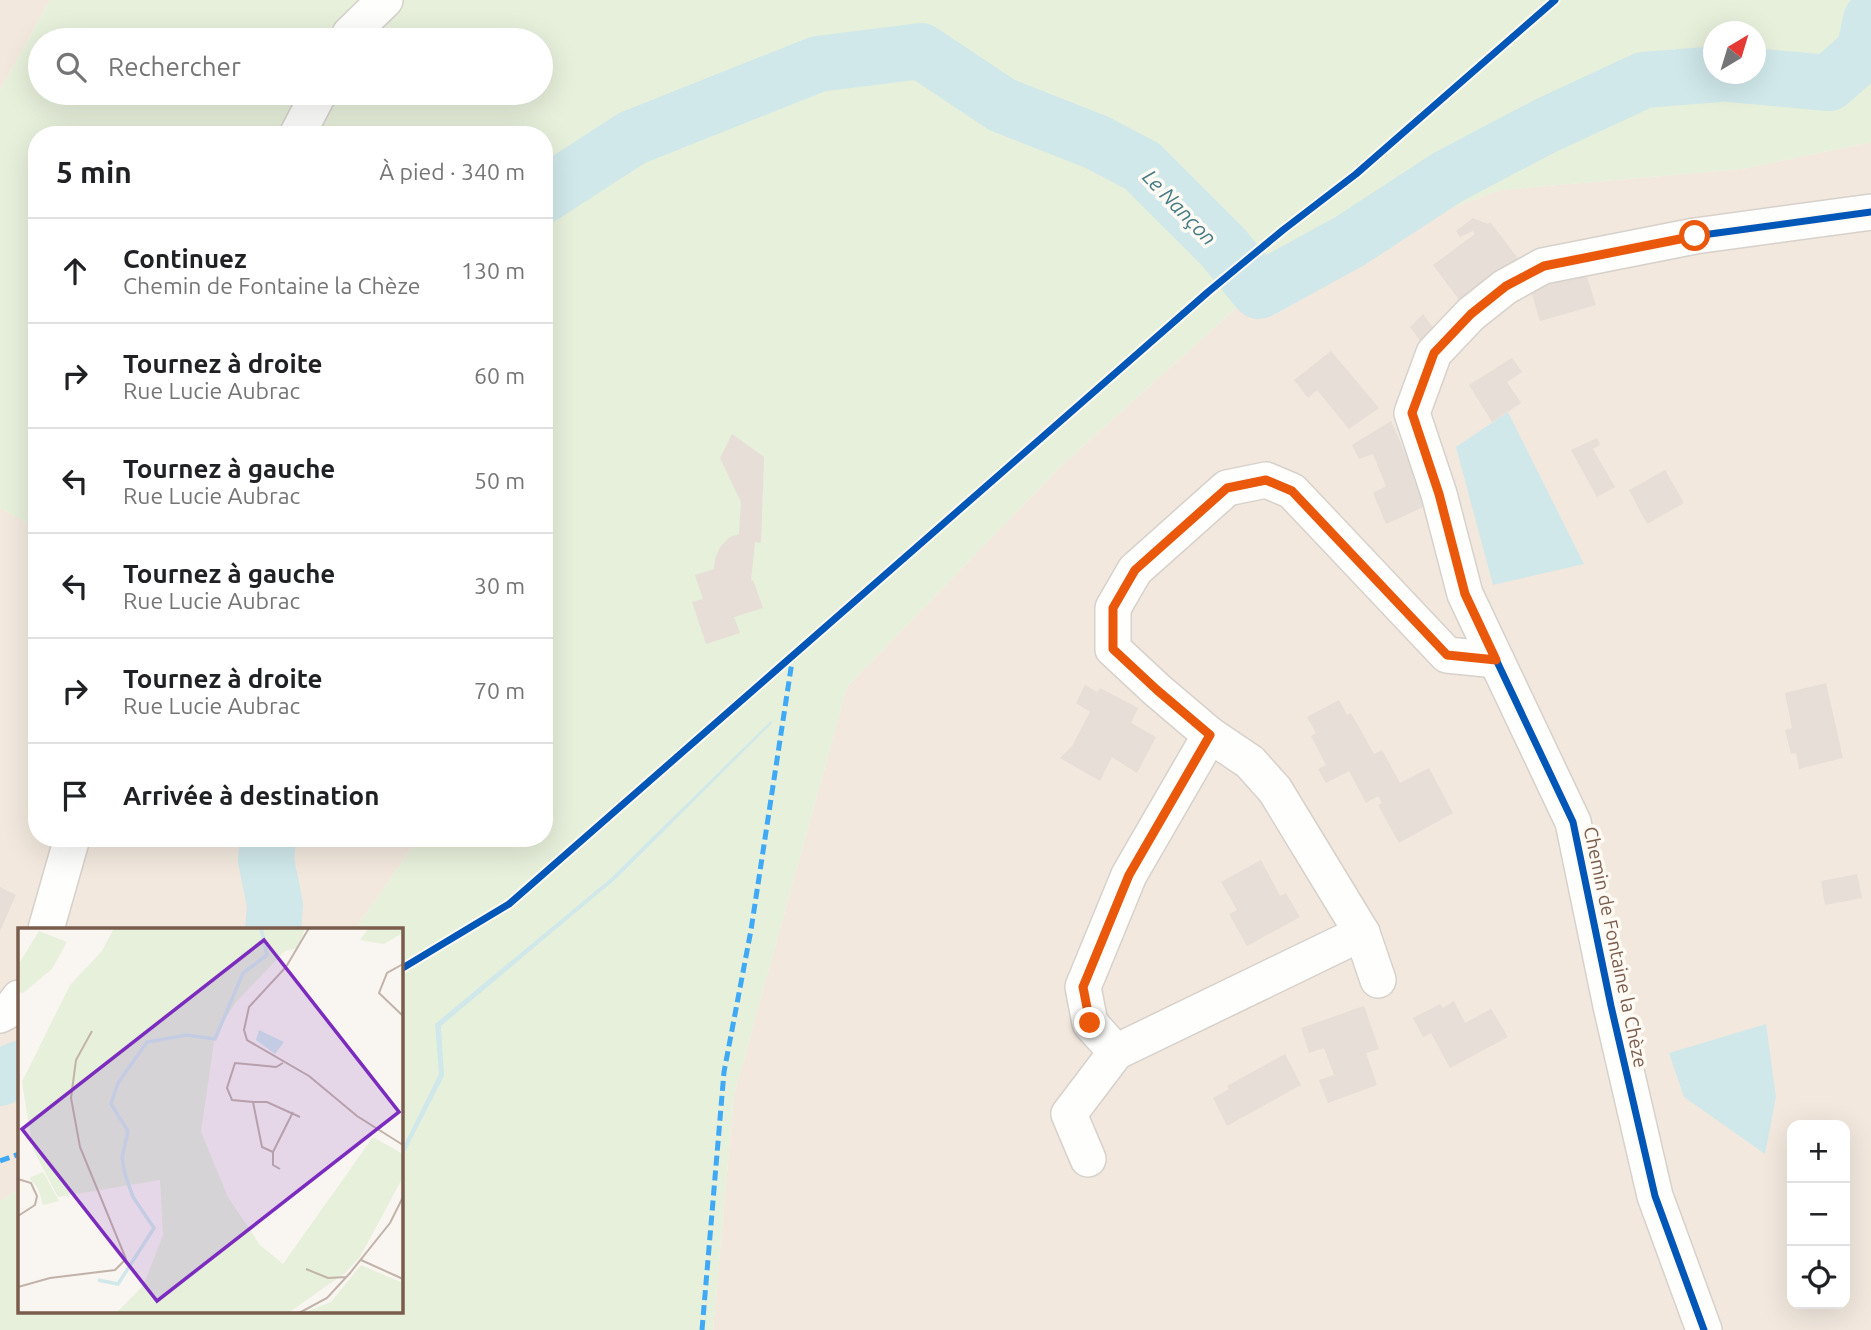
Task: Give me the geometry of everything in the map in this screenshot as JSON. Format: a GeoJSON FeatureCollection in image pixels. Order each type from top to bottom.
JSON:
{"type":"FeatureCollection","features":[{"type":"Feature","properties":{"kind":"street"},"geometry":{"type":"LineString","coordinates":[[356,28],[385,0]]}},
{"type":"Feature","properties":{"kind":"street"},"geometry":{"type":"LineString","coordinates":[[302,126],[313,105]]}},
{"type":"Feature","properties":{"kind":"street","name":"Chemin de Fontaine la Chèze"},"geometry":{"type":"LineString","coordinates":[[1704,1330],[1655,1196],[1611,1006],[1573,822],[1465,594],[1439,494],[1412,413],[1434,353],[1471,314],[1497,293],[1544,266],[1695,236],[1871,212]]}},
{"type":"Feature","properties":{"kind":"street"},"geometry":{"type":"LineString","coordinates":[[1378,980],[1362,933],[1275,790],[1250,762],[1210,735],[1113,649],[1113,608],[1135,570],[1227,488],[1266,480],[1292,491],[1447,655],[1496,660]]}},
{"type":"Feature","properties":{"kind":"street"},"geometry":{"type":"LineString","coordinates":[[1116,1052],[1090,1023],[1083,987],[1129,875],[1210,735]]}},
{"type":"Feature","properties":{"kind":"street"},"geometry":{"type":"LineString","coordinates":[[46,928],[69,847]]}},
{"type":"Feature","properties":{"kind":"street"},"geometry":{"type":"LineString","coordinates":[[1088,1159],[1069,1114],[1116,1052],[1362,933]]}},
{"type":"Feature","properties":{"kind":"street"},"geometry":{"type":"LineString","coordinates":[[0,1015],[11,1009],[18,999]]}},
{"type":"Feature","properties":{"kind":"shaded area"},"geometry":{"type":"Polygon","coordinates":[[[0,0],[50,0],[34,28],[28,28],[28,40],[0,90],[0,0]]]}},
{"type":"Feature","properties":{"kind":"shaded area"},"geometry":{"type":"Polygon","coordinates":[[[1871,142],[1871,1330],[713,1330],[734,1095],[847,687],[1059,468],[1278,270],[1501,190],[1742,169],[1871,142]]]}},
{"type":"Feature","properties":{"kind":"shaded area"},"geometry":{"type":"Polygon","coordinates":[[[0,508],[28,523],[28,847],[413,847],[356,928],[18,928],[18,1190],[0,1201],[0,508]]]}},
{"type":"Feature","properties":{"kind":"green space"},"geometry":{"type":"Polygon","coordinates":[[[50,0],[1871,0],[1871,142],[1742,169],[1501,190],[1278,270],[1059,468],[847,687],[734,1095],[713,1330],[0,1330],[0,1201],[18,1190],[18,1312],[402,1312],[402,928],[356,928],[413,847],[553,847],[553,126],[28,126],[28,523],[0,508],[0,90],[28,40],[28,105],[553,105],[553,28],[34,28],[50,0]]]}},
{"type":"Feature","properties":{"kind":"water"},"geometry":{"type":"Polygon","coordinates":[[[1508,412],[1584,564],[1493,585],[1456,447],[1508,412]]]}},
{"type":"Feature","properties":{"kind":"water"},"geometry":{"type":"Polygon","coordinates":[[[771,721],[772,723],[618,877],[441,1026],[444,1076],[402,1158],[402,1149],[439,1074],[435,1024],[610,879],[771,721]]]}},
{"type":"Feature","properties":{"kind":"water"},"geometry":{"type":"Polygon","coordinates":[[[1766,1024],[1776,1097],[1765,1154],[1684,1097],[1669,1053],[1766,1024]]]}},
{"type":"Feature","properties":{"kind":"building"},"geometry":{"type":"Polygon","coordinates":[[[1473,218],[1488,224],[1490,222],[1520,261],[1463,305],[1433,265],[1475,234],[1473,231],[1460,237],[1456,231],[1473,218]]]}},
{"type":"Feature","properties":{"kind":"building"},"geometry":{"type":"Polygon","coordinates":[[[1585,271],[1596,305],[1540,321],[1530,288],[1585,271]]]}},
{"type":"Feature","properties":{"kind":"building"},"geometry":{"type":"Polygon","coordinates":[[[1423,314],[1438,334],[1424,346],[1410,327],[1423,314]]]}},
{"type":"Feature","properties":{"kind":"building"},"geometry":{"type":"Polygon","coordinates":[[[1331,351],[1379,408],[1349,429],[1317,390],[1308,398],[1294,380],[1331,351]]]}},
{"type":"Feature","properties":{"kind":"building"},"geometry":{"type":"Polygon","coordinates":[[[1512,358],[1522,372],[1507,382],[1521,403],[1492,422],[1469,385],[1512,358]]]}},
{"type":"Feature","properties":{"kind":"building"},"geometry":{"type":"Polygon","coordinates":[[[1391,421],[1428,505],[1386,524],[1373,493],[1386,486],[1373,454],[1359,459],[1352,445],[1391,421]]]}},
{"type":"Feature","properties":{"kind":"building"},"geometry":{"type":"Polygon","coordinates":[[[732,434],[764,457],[761,543],[755,542],[751,581],[753,580],[763,608],[734,617],[740,633],[706,644],[692,602],[703,599],[695,575],[714,569],[720,547],[730,537],[739,534],[741,502],[720,458],[732,434]]]}},
{"type":"Feature","properties":{"kind":"building"},"geometry":{"type":"Polygon","coordinates":[[[1597,438],[1600,445],[1593,449],[1615,487],[1597,497],[1571,450],[1597,438]]]}},
{"type":"Feature","properties":{"kind":"building"},"geometry":{"type":"Polygon","coordinates":[[[1665,470],[1684,503],[1647,524],[1629,490],[1665,470]]]}},
{"type":"Feature","properties":{"kind":"building"},"geometry":{"type":"Polygon","coordinates":[[[1826,683],[1843,758],[1799,769],[1796,753],[1791,754],[1785,730],[1792,728],[1785,693],[1826,683]]]}},
{"type":"Feature","properties":{"kind":"building"},"geometry":{"type":"Polygon","coordinates":[[[1085,685],[1097,692],[1100,688],[1138,708],[1131,723],[1156,737],[1137,773],[1112,757],[1100,781],[1060,758],[1072,746],[1090,712],[1076,703],[1085,685]]]}},
{"type":"Feature","properties":{"kind":"building"},"geometry":{"type":"Polygon","coordinates":[[[1339,700],[1347,715],[1351,713],[1374,754],[1382,750],[1400,783],[1429,768],[1453,813],[1399,843],[1378,805],[1382,803],[1378,796],[1366,803],[1349,771],[1326,783],[1318,769],[1326,765],[1311,736],[1316,733],[1307,717],[1339,700]]]}},
{"type":"Feature","properties":{"kind":"building"},"geometry":{"type":"Polygon","coordinates":[[[1261,860],[1280,896],[1286,893],[1300,917],[1247,946],[1229,914],[1237,910],[1221,882],[1261,860]]]}},
{"type":"Feature","properties":{"kind":"building"},"geometry":{"type":"Polygon","coordinates":[[[1857,874],[1862,898],[1825,905],[1821,881],[1857,874]]]}},
{"type":"Feature","properties":{"kind":"building"},"geometry":{"type":"Polygon","coordinates":[[[0,887],[16,895],[0,931],[0,887]]]}},
{"type":"Feature","properties":{"kind":"building"},"geometry":{"type":"Polygon","coordinates":[[[1454,1001],[1465,1023],[1491,1009],[1508,1037],[1450,1068],[1431,1033],[1423,1037],[1413,1018],[1440,1004],[1443,1008],[1454,1001]]]}},
{"type":"Feature","properties":{"kind":"building"},"geometry":{"type":"Polygon","coordinates":[[[1364,1006],[1379,1049],[1366,1053],[1377,1085],[1328,1103],[1319,1080],[1334,1075],[1324,1048],[1309,1053],[1301,1028],[1364,1006]]]}},
{"type":"Feature","properties":{"kind":"building"},"geometry":{"type":"Polygon","coordinates":[[[1285,1054],[1301,1085],[1227,1126],[1213,1098],[1229,1089],[1227,1086],[1285,1054]]]}},
{"type":"Feature","properties":{"kind":"waterway","name":"Le Nançon"},"geometry":{"type":"LineString","coordinates":[[1766,77],[1829,83],[1864,52],[1871,20]]}},
{"type":"Feature","properties":{"kind":"waterway","name":"Le Nançon"},"geometry":{"type":"LineString","coordinates":[[553,189],[632,138],[818,64],[921,51],[1002,105],[1096,142],[1142,166],[1223,247],[1259,291],[1350,241],[1448,177],[1545,126],[1644,80],[1703,75]]}},
{"type":"Feature","properties":{"kind":"waterway","name":"Le Nançon"},"geometry":{"type":"LineString","coordinates":[[267,847],[266,860],[275,905],[273,928]]}},
{"type":"Feature","properties":{"kind":"waterway","name":"Le Nançon"},"geometry":{"type":"LineString","coordinates":[[0,1078],[18,1069]]}},
{"type":"Feature","properties":{"kind":"marked path"},"geometry":{"type":"LineString","coordinates":[[702,1330],[724,1072],[751,930],[793,655]]}},
{"type":"Feature","properties":{"kind":"marked path"},"geometry":{"type":"LineString","coordinates":[[0,1161],[18,1154]]}},
{"type":"Feature","properties":{"kind":"cycle path"},"geometry":{"type":"LineString","coordinates":[[402,968],[509,904],[1208,292],[1356,174],[1555,0]]}},
{"type":"Feature","properties":{"kind":"cycle path"},"geometry":{"type":"LineString","coordinates":[[1704,1330],[1655,1196],[1611,1006],[1573,822],[1465,594],[1439,494],[1412,413],[1434,353],[1471,314],[1505,287],[1543,266],[1695,236],[1871,212]]}},
{"type":"Feature","properties":{"kind":"route"},"geometry":{"type":"LineString","coordinates":[[1090,1023],[1083,987],[1129,875],[1210,735],[1113,649],[1113,608],[1135,570],[1227,488],[1266,480],[1292,491],[1447,655],[1496,660],[1465,594],[1439,494],[1412,413],[1434,353],[1471,314],[1506,286],[1544,266],[1695,236]]}}]}
